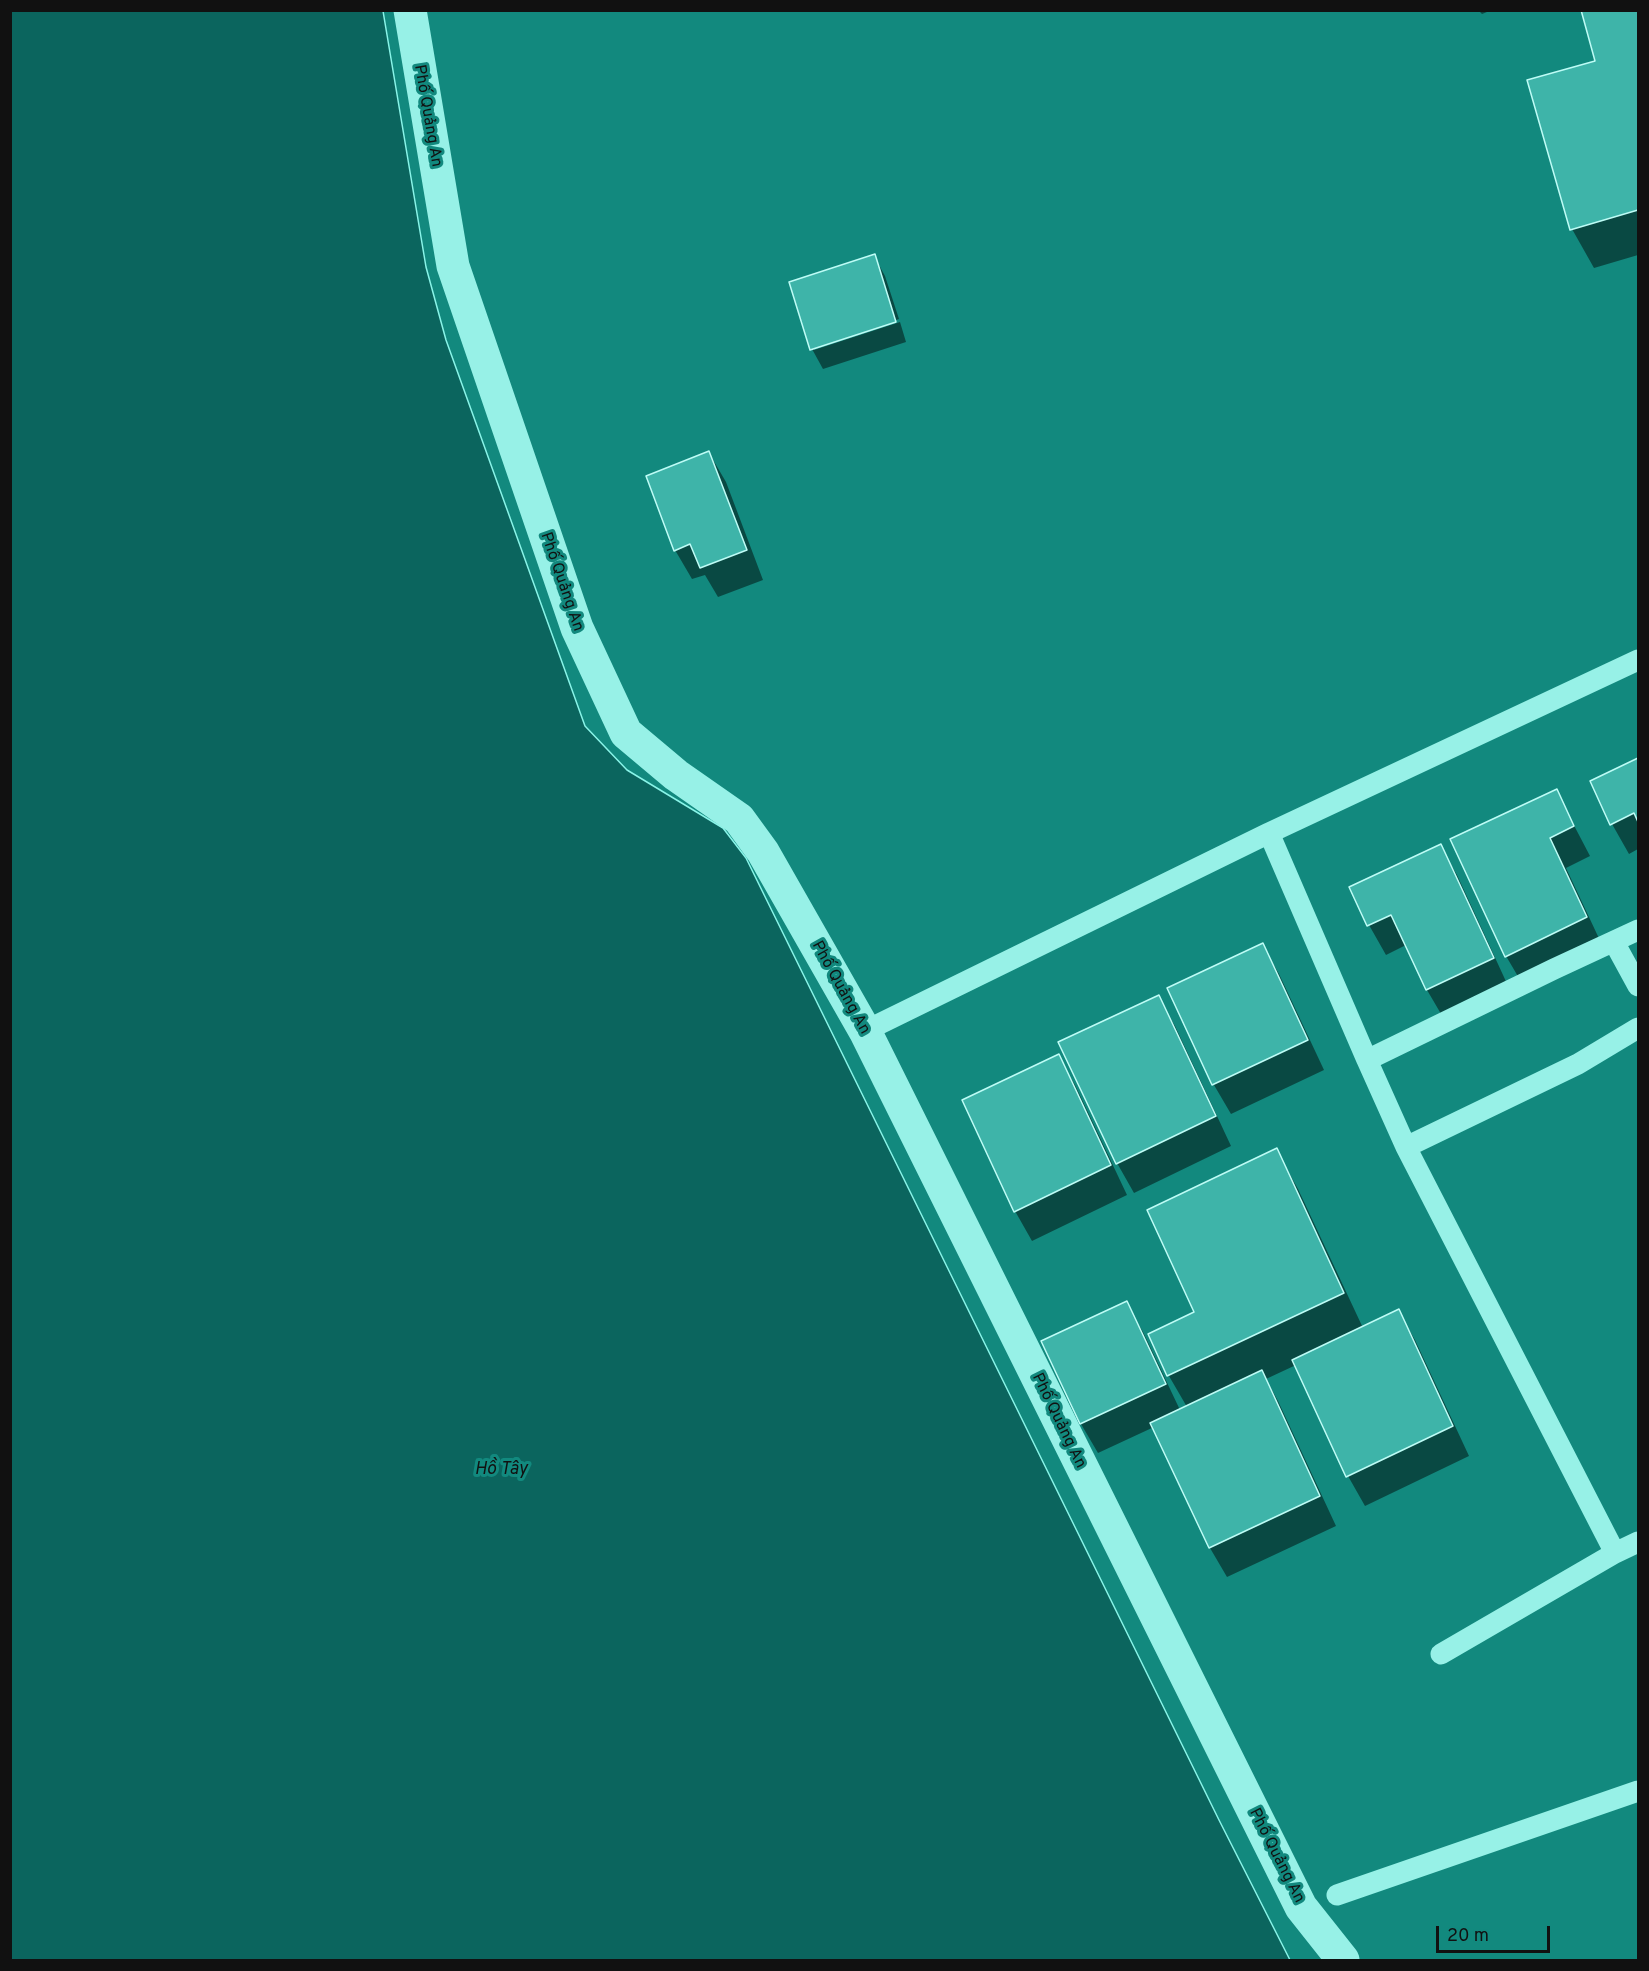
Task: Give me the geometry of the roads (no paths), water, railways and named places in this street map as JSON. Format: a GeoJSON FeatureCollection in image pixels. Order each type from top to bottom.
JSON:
{"type":"FeatureCollection","features":[{"type":"Feature","properties":{"kind":"street","name":"Phố Quảng An"},"geometry":{"type":"LineString","coordinates":[[410,10],[453,266],[577,628],[626,733],[676,775],[739,819],[763,852],[865,1031],[1301,1907],[1343,1960]]}},
{"type":"Feature","properties":{"kind":"lane"},"geometry":{"type":"LineString","coordinates":[[865,1031],[1269,833],[1638,660]]}},
{"type":"Feature","properties":{"kind":"lane"},"geometry":{"type":"LineString","coordinates":[[1269,833],[1406,1147],[1615,1553]]}},
{"type":"Feature","properties":{"kind":"lane"},"geometry":{"type":"LineString","coordinates":[[1367,1060],[1638,930]]}},
{"type":"Feature","properties":{"kind":"lane"},"geometry":{"type":"LineString","coordinates":[[1614,942],[1638,986]]}},
{"type":"Feature","properties":{"kind":"lane"},"geometry":{"type":"LineString","coordinates":[[1406,1147],[1578,1064],[1638,1028]]}},
{"type":"Feature","properties":{"kind":"lane"},"geometry":{"type":"LineString","coordinates":[[1442,1654],[1615,1553],[1638,1542]]}},
{"type":"Feature","properties":{"kind":"lane"},"geometry":{"type":"LineString","coordinates":[[1337,1895],[1636,1795]]}},
{"type":"Feature","properties":{"kind":"water","name":"Hồ Tây"},"geometry":{"type":"Polygon","coordinates":[[[11,10],[383,11],[426,267],[446,340],[585,726],[627,770],[723,828],[746,858],[1290,1960],[11,1960],[11,10]]]}}]}
